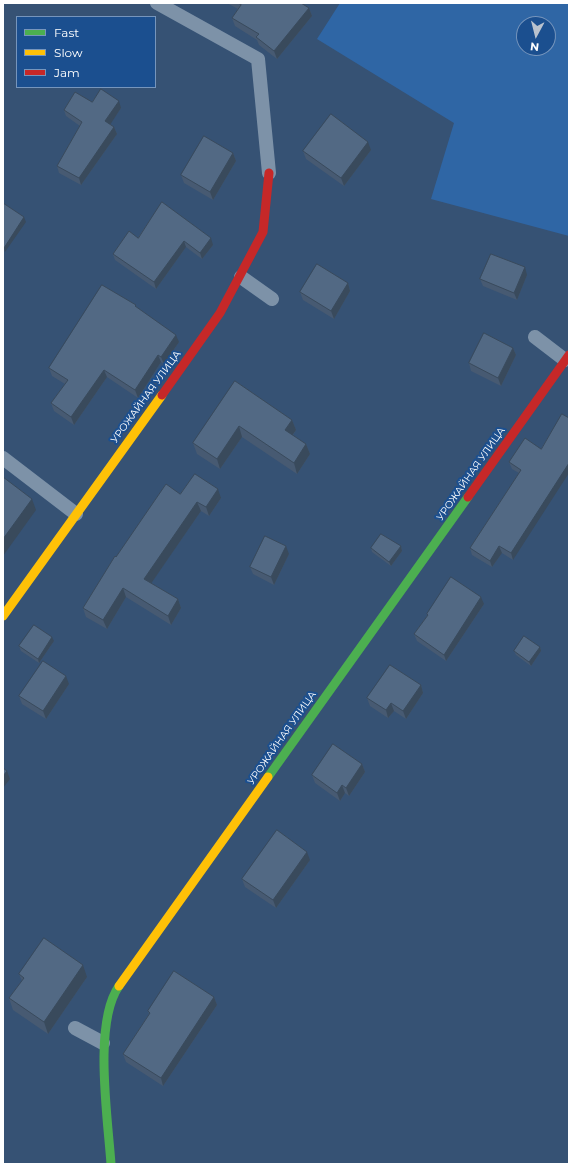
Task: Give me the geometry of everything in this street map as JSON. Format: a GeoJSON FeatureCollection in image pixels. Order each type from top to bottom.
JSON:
{"type":"FeatureCollection","features":[{"type":"Feature","properties":{"kind":"street","name":"УРОЖАЙНАЯ УЛИЦА"},"geometry":{"type":"LineString","coordinates":[[3,616],[220,314],[241,277],[263,232],[269,173]]}},
{"type":"Feature","properties":{"kind":"street","name":"УРОЖАЙНАЯ УЛИЦА"},"geometry":{"type":"LineString","coordinates":[[111,1164],[103,1044],[112,996],[567,358]]}},
{"type":"Feature","properties":{"kind":"lane"},"geometry":{"type":"LineString","coordinates":[[157,3],[258,59],[269,173]]}},
{"type":"Feature","properties":{"kind":"lane"},"geometry":{"type":"LineString","coordinates":[[241,277],[272,298]]}},
{"type":"Feature","properties":{"kind":"lane"},"geometry":{"type":"LineString","coordinates":[[535,337],[567,358]]}},
{"type":"Feature","properties":{"kind":"lane"},"geometry":{"type":"LineString","coordinates":[[3,458],[76,514]]}},
{"type":"Feature","properties":{"kind":"lane"},"geometry":{"type":"LineString","coordinates":[[75,1028],[103,1044]]}},
{"type":"Feature","properties":{"kind":"shaded area"},"geometry":{"type":"Polygon","coordinates":[[[340,3],[569,3],[569,236],[431,199],[454,123],[317,39],[340,3]]]}},
{"type":"Feature","properties":{"kind":"building"},"geometry":{"type":"Polygon","coordinates":[[[238,3],[301,3],[309,8],[274,51],[256,37],[259,34],[232,18],[241,5],[238,3]]]}},
{"type":"Feature","properties":{"kind":"building"},"geometry":{"type":"Polygon","coordinates":[[[101,89],[119,101],[105,121],[114,127],[79,178],[57,166],[82,122],[64,110],[75,92],[92,102],[101,89]]]}},
{"type":"Feature","properties":{"kind":"building"},"geometry":{"type":"Polygon","coordinates":[[[331,114],[368,142],[341,178],[303,151],[331,114]]]}},
{"type":"Feature","properties":{"kind":"building"},"geometry":{"type":"Polygon","coordinates":[[[204,136],[233,153],[210,192],[181,175],[204,136]]]}},
{"type":"Feature","properties":{"kind":"building"},"geometry":{"type":"Polygon","coordinates":[[[162,202],[211,238],[200,253],[184,241],[154,282],[113,254],[129,231],[138,238],[162,202]]]}},
{"type":"Feature","properties":{"kind":"building"},"geometry":{"type":"Polygon","coordinates":[[[3,203],[24,217],[4,248],[3,247],[3,203]]]}},
{"type":"Feature","properties":{"kind":"building"},"geometry":{"type":"Polygon","coordinates":[[[491,254],[525,267],[514,293],[480,279],[491,254]]]}},
{"type":"Feature","properties":{"kind":"building"},"geometry":{"type":"Polygon","coordinates":[[[317,264],[348,283],[331,311],[300,292],[317,264]]]}},
{"type":"Feature","properties":{"kind":"building"},"geometry":{"type":"Polygon","coordinates":[[[102,285],[136,305],[135,306],[176,335],[161,357],[158,355],[135,390],[104,370],[71,417],[51,403],[68,380],[49,368],[102,285]]]}},
{"type":"Feature","properties":{"kind":"building"},"geometry":{"type":"Polygon","coordinates":[[[484,333],[513,348],[498,378],[469,363],[484,333]]]}},
{"type":"Feature","properties":{"kind":"building"},"geometry":{"type":"Polygon","coordinates":[[[235,381],[292,420],[285,430],[306,444],[294,463],[239,426],[217,459],[193,443],[235,381]]]}},
{"type":"Feature","properties":{"kind":"building"},"geometry":{"type":"Polygon","coordinates":[[[562,414],[569,418],[569,463],[511,553],[499,546],[490,561],[470,548],[521,470],[509,462],[525,438],[541,449],[562,414]]]}},
{"type":"Feature","properties":{"kind":"building"},"geometry":{"type":"Polygon","coordinates":[[[195,474],[218,489],[206,507],[197,502],[144,579],[178,599],[168,616],[123,588],[103,620],[83,608],[115,556],[116,557],[166,484],[180,494],[195,474]]]}},
{"type":"Feature","properties":{"kind":"building"},"geometry":{"type":"Polygon","coordinates":[[[3,477],[32,499],[3,539],[3,477]]]}},
{"type":"Feature","properties":{"kind":"building"},"geometry":{"type":"Polygon","coordinates":[[[381,534],[401,546],[389,562],[371,548],[381,534]]]}},
{"type":"Feature","properties":{"kind":"building"},"geometry":{"type":"Polygon","coordinates":[[[265,536],[286,546],[271,577],[250,567],[265,536]]]}},
{"type":"Feature","properties":{"kind":"building"},"geometry":{"type":"Polygon","coordinates":[[[451,577],[481,597],[444,655],[414,634],[428,615],[427,614],[451,577]]]}},
{"type":"Feature","properties":{"kind":"building"},"geometry":{"type":"Polygon","coordinates":[[[34,625],[52,637],[38,659],[19,646],[34,625]]]}},
{"type":"Feature","properties":{"kind":"building"},"geometry":{"type":"Polygon","coordinates":[[[524,636],[540,647],[529,662],[514,651],[524,636]]]}},
{"type":"Feature","properties":{"kind":"building"},"geometry":{"type":"Polygon","coordinates":[[[43,661],[66,676],[43,711],[19,696],[43,661]]]}},
{"type":"Feature","properties":{"kind":"building"},"geometry":{"type":"Polygon","coordinates":[[[390,665],[421,685],[403,711],[391,703],[386,710],[367,698],[390,665]]]}},
{"type":"Feature","properties":{"kind":"building"},"geometry":{"type":"Polygon","coordinates":[[[333,744],[362,764],[346,788],[342,785],[337,793],[312,775],[333,744]]]}},
{"type":"Feature","properties":{"kind":"building"},"geometry":{"type":"Polygon","coordinates":[[[3,768],[7,771],[3,776],[3,768]]]}},
{"type":"Feature","properties":{"kind":"building"},"geometry":{"type":"Polygon","coordinates":[[[277,830],[307,852],[273,900],[242,879],[277,830]]]}},
{"type":"Feature","properties":{"kind":"building"},"geometry":{"type":"Polygon","coordinates":[[[44,938],[83,965],[44,1022],[9,998],[24,978],[19,974],[44,938]]]}},
{"type":"Feature","properties":{"kind":"building"},"geometry":{"type":"Polygon","coordinates":[[[174,971],[214,997],[161,1078],[123,1054],[150,1013],[148,1011],[174,971]]]}},
{"type":"Feature","properties":{"kind":"traffic: fast"},"geometry":{"type":"LineString","coordinates":[[268,777],[468,497]]}},
{"type":"Feature","properties":{"kind":"traffic: fast"},"geometry":{"type":"LineString","coordinates":[[111,1164],[105,1098],[104,1047],[106,1023],[111,1002],[119,986]]}},
{"type":"Feature","properties":{"kind":"traffic: slow"},"geometry":{"type":"LineString","coordinates":[[3,616],[162,395]]}},
{"type":"Feature","properties":{"kind":"traffic: slow"},"geometry":{"type":"LineString","coordinates":[[119,986],[268,777]]}},
{"type":"Feature","properties":{"kind":"traffic: jam"},"geometry":{"type":"LineString","coordinates":[[162,395],[220,313],[263,232],[269,173]]}},
{"type":"Feature","properties":{"kind":"traffic: jam"},"geometry":{"type":"LineString","coordinates":[[468,497],[569,355]]}}]}
